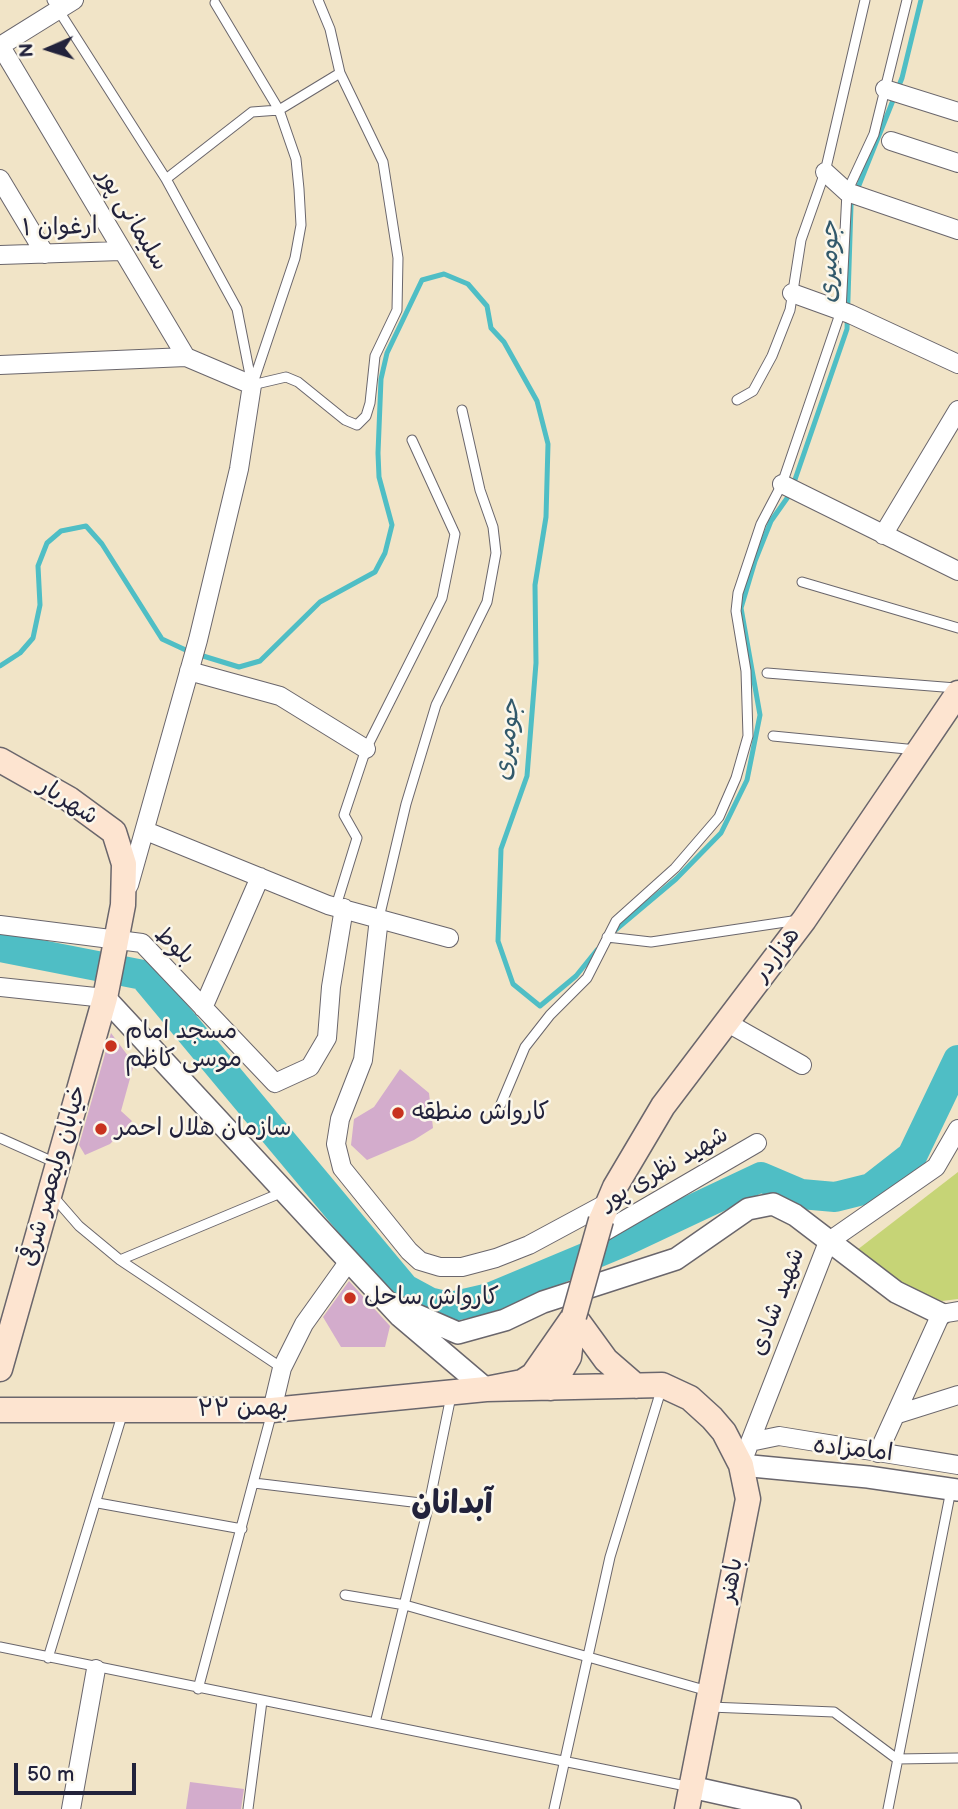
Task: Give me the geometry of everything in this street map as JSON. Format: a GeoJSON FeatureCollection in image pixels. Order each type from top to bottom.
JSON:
{"type":"FeatureCollection","features":[{"type":"Feature","properties":{"kind":"main road","name":"هزاردر"},"geometry":{"type":"LineString","coordinates":[[574,1316],[602,1220],[663,1106],[804,920],[958,690]]}},
{"type":"Feature","properties":{"kind":"main road","name":"شهریار"},"geometry":{"type":"LineString","coordinates":[[0,760],[69,799],[114,832],[124,864],[123,905],[117,939]]}},
{"type":"Feature","properties":{"kind":"main road","name":"خیابان ولیعصر شرقی"},"geometry":{"type":"LineString","coordinates":[[0,1369],[106,991],[117,939]]}},
{"type":"Feature","properties":{"kind":"main road"},"geometry":{"type":"LineString","coordinates":[[574,1316],[606,1360],[636,1386]]}},
{"type":"Feature","properties":{"kind":"main road"},"geometry":{"type":"LineString","coordinates":[[574,1316],[580,1357],[591,1387]]}},
{"type":"Feature","properties":{"kind":"main road"},"geometry":{"type":"LineString","coordinates":[[551,1388],[569,1357],[574,1316]]}},
{"type":"Feature","properties":{"kind":"main road"},"geometry":{"type":"LineString","coordinates":[[486,1389],[522,1382],[533,1375],[574,1316]]}},
{"type":"Feature","properties":{"kind":"main road"},"geometry":{"type":"LineString","coordinates":[[486,1389],[662,1385]]}},
{"type":"Feature","properties":{"kind":"main road","name":"باهنر"},"geometry":{"type":"LineString","coordinates":[[662,1385],[690,1398],[746,1454],[748,1499],[689,1798]]}},
{"type":"Feature","properties":{"kind":"main road","name":"۲۲ بهمن"},"geometry":{"type":"LineString","coordinates":[[0,1410],[272,1410],[452,1395],[486,1389]]}},
{"type":"Feature","properties":{"kind":"street"},"geometry":{"type":"LineString","coordinates":[[0,46],[55,5],[75,0]]}},
{"type":"Feature","properties":{"kind":"street","name":"سلیمانی پور"},"geometry":{"type":"LineString","coordinates":[[0,46],[186,357]]}},
{"type":"Feature","properties":{"kind":"street"},"geometry":{"type":"LineString","coordinates":[[886,90],[958,112]]}},
{"type":"Feature","properties":{"kind":"street"},"geometry":{"type":"LineString","coordinates":[[891,141],[958,163]]}},
{"type":"Feature","properties":{"kind":"street"},"geometry":{"type":"LineString","coordinates":[[825,172],[847,192],[958,230]]}},
{"type":"Feature","properties":{"kind":"street"},"geometry":{"type":"LineString","coordinates":[[0,179],[45,254]]}},
{"type":"Feature","properties":{"kind":"street","name":"ارغوان ۱"},"geometry":{"type":"LineString","coordinates":[[0,255],[121,251]]}},
{"type":"Feature","properties":{"kind":"street"},"geometry":{"type":"LineString","coordinates":[[792,293],[841,311],[958,364]]}},
{"type":"Feature","properties":{"kind":"street"},"geometry":{"type":"LineString","coordinates":[[0,365],[186,357],[252,385],[239,469],[198,640],[123,905]]}},
{"type":"Feature","properties":{"kind":"street"},"geometry":{"type":"LineString","coordinates":[[883,535],[958,410]]}},
{"type":"Feature","properties":{"kind":"street"},"geometry":{"type":"LineString","coordinates":[[782,484],[958,571]]}},
{"type":"Feature","properties":{"kind":"street"},"geometry":{"type":"LineString","coordinates":[[187,677],[280,696],[366,749]]}},
{"type":"Feature","properties":{"kind":"street"},"geometry":{"type":"LineString","coordinates":[[146,831],[344,908],[449,938]]}},
{"type":"Feature","properties":{"kind":"street"},"geometry":{"type":"LineString","coordinates":[[203,1007],[260,877]]}},
{"type":"Feature","properties":{"kind":"street","name":"بلوط"},"geometry":{"type":"LineString","coordinates":[[0,925],[142,943],[275,1083],[310,1067],[327,1038],[331,987],[344,908]]}},
{"type":"Feature","properties":{"kind":"street","name":"شهید نظری پور"},"geometry":{"type":"LineString","coordinates":[[379,918],[363,1060],[340,1119],[336,1144],[342,1168],[409,1251],[421,1261],[440,1267],[462,1266],[496,1258],[602,1220],[757,1143]]}},
{"type":"Feature","properties":{"kind":"street"},"geometry":{"type":"LineString","coordinates":[[0,987],[106,991],[387,1302],[486,1389]]}},
{"type":"Feature","properties":{"kind":"street"},"geometry":{"type":"LineString","coordinates":[[726,1022],[803,1065]]}},
{"type":"Feature","properties":{"kind":"street","name":"شهید شادی"},"geometry":{"type":"LineString","coordinates":[[746,1454],[828,1242],[936,1167],[958,1129]]}},
{"type":"Feature","properties":{"kind":"street"},"geometry":{"type":"LineString","coordinates":[[387,1302],[458,1333],[506,1320],[543,1302],[676,1259],[748,1209],[773,1204],[795,1215],[896,1292],[949,1312],[877,1453]]}},
{"type":"Feature","properties":{"kind":"street"},"geometry":{"type":"LineString","coordinates":[[272,1410],[282,1368],[304,1324],[349,1261]]}},
{"type":"Feature","properties":{"kind":"street"},"geometry":{"type":"LineString","coordinates":[[898,1414],[958,1395]]}},
{"type":"Feature","properties":{"kind":"street"},"geometry":{"type":"LineString","coordinates":[[746,1454],[779,1436],[958,1465]]}},
{"type":"Feature","properties":{"kind":"street","name":"امامزاده"},"geometry":{"type":"LineString","coordinates":[[746,1454],[954,1490]]}},
{"type":"Feature","properties":{"kind":"street"},"geometry":{"type":"LineString","coordinates":[[71,1809],[96,1669]]}},
{"type":"Feature","properties":{"kind":"street"},"geometry":{"type":"LineString","coordinates":[[689,1798],[790,1809]]}},
{"type":"Feature","properties":{"kind":"lane"},"geometry":{"type":"LineString","coordinates":[[252,385],[286,377],[298,382],[345,420],[356,425],[366,416],[375,356],[397,310],[398,258],[383,162],[340,73],[330,29],[318,0]]}},
{"type":"Feature","properties":{"kind":"lane"},"geometry":{"type":"LineString","coordinates":[[737,400],[753,391],[772,356],[790,310],[801,240],[825,172],[865,0]]}},
{"type":"Feature","properties":{"kind":"lane"},"geometry":{"type":"LineString","coordinates":[[501,1104],[526,1047],[551,1015],[587,978],[616,921],[675,868],[719,817],[736,778],[748,736],[746,671],[736,611],[738,593],[761,524],[782,484],[841,311],[847,192],[874,134],[907,0]]}},
{"type":"Feature","properties":{"kind":"lane"},"geometry":{"type":"LineString","coordinates":[[215,3],[279,110],[296,159],[301,225],[296,258],[252,385]]}},
{"type":"Feature","properties":{"kind":"lane"},"geometry":{"type":"LineString","coordinates":[[55,5],[166,179],[237,309],[252,385]]}},
{"type":"Feature","properties":{"kind":"lane"},"geometry":{"type":"LineString","coordinates":[[166,179],[252,112],[279,110],[340,73]]}},
{"type":"Feature","properties":{"kind":"lane"},"geometry":{"type":"LineString","coordinates":[[379,918],[405,804],[436,705],[487,601],[496,553],[492,527],[470,453],[462,410]]}},
{"type":"Feature","properties":{"kind":"lane"},"geometry":{"type":"LineString","coordinates":[[344,908],[357,838],[344,815],[366,749],[442,598],[455,534],[412,440]]}},
{"type":"Feature","properties":{"kind":"lane"},"geometry":{"type":"LineString","coordinates":[[802,582],[958,628]]}},
{"type":"Feature","properties":{"kind":"lane"},"geometry":{"type":"LineString","coordinates":[[767,673],[958,690]]}},
{"type":"Feature","properties":{"kind":"lane"},"geometry":{"type":"LineString","coordinates":[[773,736],[917,750]]}},
{"type":"Feature","properties":{"kind":"lane"},"geometry":{"type":"LineString","coordinates":[[607,937],[651,942],[804,920]]}},
{"type":"Feature","properties":{"kind":"lane"},"geometry":{"type":"LineString","coordinates":[[0,1138],[58,1163]]}},
{"type":"Feature","properties":{"kind":"lane"},"geometry":{"type":"LineString","coordinates":[[120,1260],[285,1192]]}},
{"type":"Feature","properties":{"kind":"lane"},"geometry":{"type":"LineString","coordinates":[[50,1193],[79,1226],[120,1260],[282,1368]]}},
{"type":"Feature","properties":{"kind":"lane"},"geometry":{"type":"LineString","coordinates":[[554,1809],[610,1557],[662,1385]]}},
{"type":"Feature","properties":{"kind":"lane"},"geometry":{"type":"LineString","coordinates":[[375,1723],[429,1504],[452,1395]]}},
{"type":"Feature","properties":{"kind":"lane"},"geometry":{"type":"LineString","coordinates":[[48,1658],[98,1503],[124,1410]]}},
{"type":"Feature","properties":{"kind":"lane"},"geometry":{"type":"LineString","coordinates":[[198,1689],[272,1410]]}},
{"type":"Feature","properties":{"kind":"lane"},"geometry":{"type":"LineString","coordinates":[[254,1483],[429,1504]]}},
{"type":"Feature","properties":{"kind":"lane"},"geometry":{"type":"LineString","coordinates":[[888,1809],[954,1490]]}},
{"type":"Feature","properties":{"kind":"lane"},"geometry":{"type":"LineString","coordinates":[[98,1503],[242,1529]]}},
{"type":"Feature","properties":{"kind":"lane"},"geometry":{"type":"LineString","coordinates":[[345,1595],[405,1605],[586,1656],[709,1699],[834,1712],[897,1759],[958,1758]]}},
{"type":"Feature","properties":{"kind":"lane"},"geometry":{"type":"LineString","coordinates":[[0,1647],[96,1669],[565,1761],[689,1798]]}},
{"type":"Feature","properties":{"kind":"lane"},"geometry":{"type":"LineString","coordinates":[[248,1809],[262,1701]]}},
{"type":"Feature","properties":{"kind":"green space"},"geometry":{"type":"Polygon","coordinates":[[[958,1172],[958,1299],[942,1301],[912,1291],[857,1250],[958,1172]]]}},
{"type":"Feature","properties":{"kind":"building"},"geometry":{"type":"Polygon","coordinates":[[[111,1033],[134,1064],[121,1111],[132,1121],[110,1144],[85,1155],[79,1145],[111,1033]]]}},
{"type":"Feature","properties":{"kind":"building","name":"کارواش منطقه"},"geometry":{"type":"Polygon","coordinates":[[[400,1069],[429,1093],[433,1128],[414,1140],[367,1160],[351,1145],[354,1119],[374,1107],[400,1069]]]}},
{"type":"Feature","properties":{"kind":"building","name":"کارواش ساحل"},"geometry":{"type":"Polygon","coordinates":[[[349,1281],[390,1326],[385,1347],[341,1347],[323,1317],[349,1281]]]}},
{"type":"Feature","properties":{"kind":"building"},"geometry":{"type":"Polygon","coordinates":[[[190,1782],[244,1789],[241,1809],[186,1809],[190,1782]]]}},
{"type":"Feature","properties":{"kind":"waterway","name":"جومیری"},"geometry":{"type":"LineString","coordinates":[[613,932],[676,879],[721,833],[747,780],[760,715],[741,608],[771,521],[790,494],[847,329],[851,205],[902,78],[921,0]]}},
{"type":"Feature","properties":{"kind":"waterway","name":"جومیری"},"geometry":{"type":"LineString","coordinates":[[0,666],[20,653],[33,638],[40,605],[38,566],[47,543],[61,531],[86,526],[102,544],[162,639],[190,652],[239,667],[260,661],[320,602],[375,572],[385,553],[392,525],[379,477],[378,453],[381,379],[387,353],[422,280],[444,274],[468,284],[487,306],[491,328],[504,342],[537,401],[548,444],[546,517],[535,585],[536,663],[527,776],[501,849],[498,941],[513,984],[540,1006],[576,976],[597,950]]}},
{"type":"Feature","properties":{"kind":"waterway"},"geometry":{"type":"LineString","coordinates":[[0,947],[143,975],[405,1289],[429,1302],[450,1307],[489,1298],[623,1242],[761,1177],[801,1194],[835,1197],[871,1188],[912,1156],[958,1060]]}},
{"type":"Feature","properties":{"kind":"place","name":"مسجد امام موسی کاظم"},"geometry":{"type":"Point","coordinates":[111,1046]}},
{"type":"Feature","properties":{"kind":"place","name":"کارواش منطقه"},"geometry":{"type":"Point","coordinates":[398,1113]}},
{"type":"Feature","properties":{"kind":"place","name":"سازمان هلال احمر"},"geometry":{"type":"Point","coordinates":[101,1129]}},
{"type":"Feature","properties":{"kind":"place","name":"کارواش ساحل"},"geometry":{"type":"Point","coordinates":[350,1298]}},
{"type":"Feature","properties":{"kind":"district","name":"آبدانان"},"geometry":{"type":"Point","coordinates":[452,1505]}}]}
